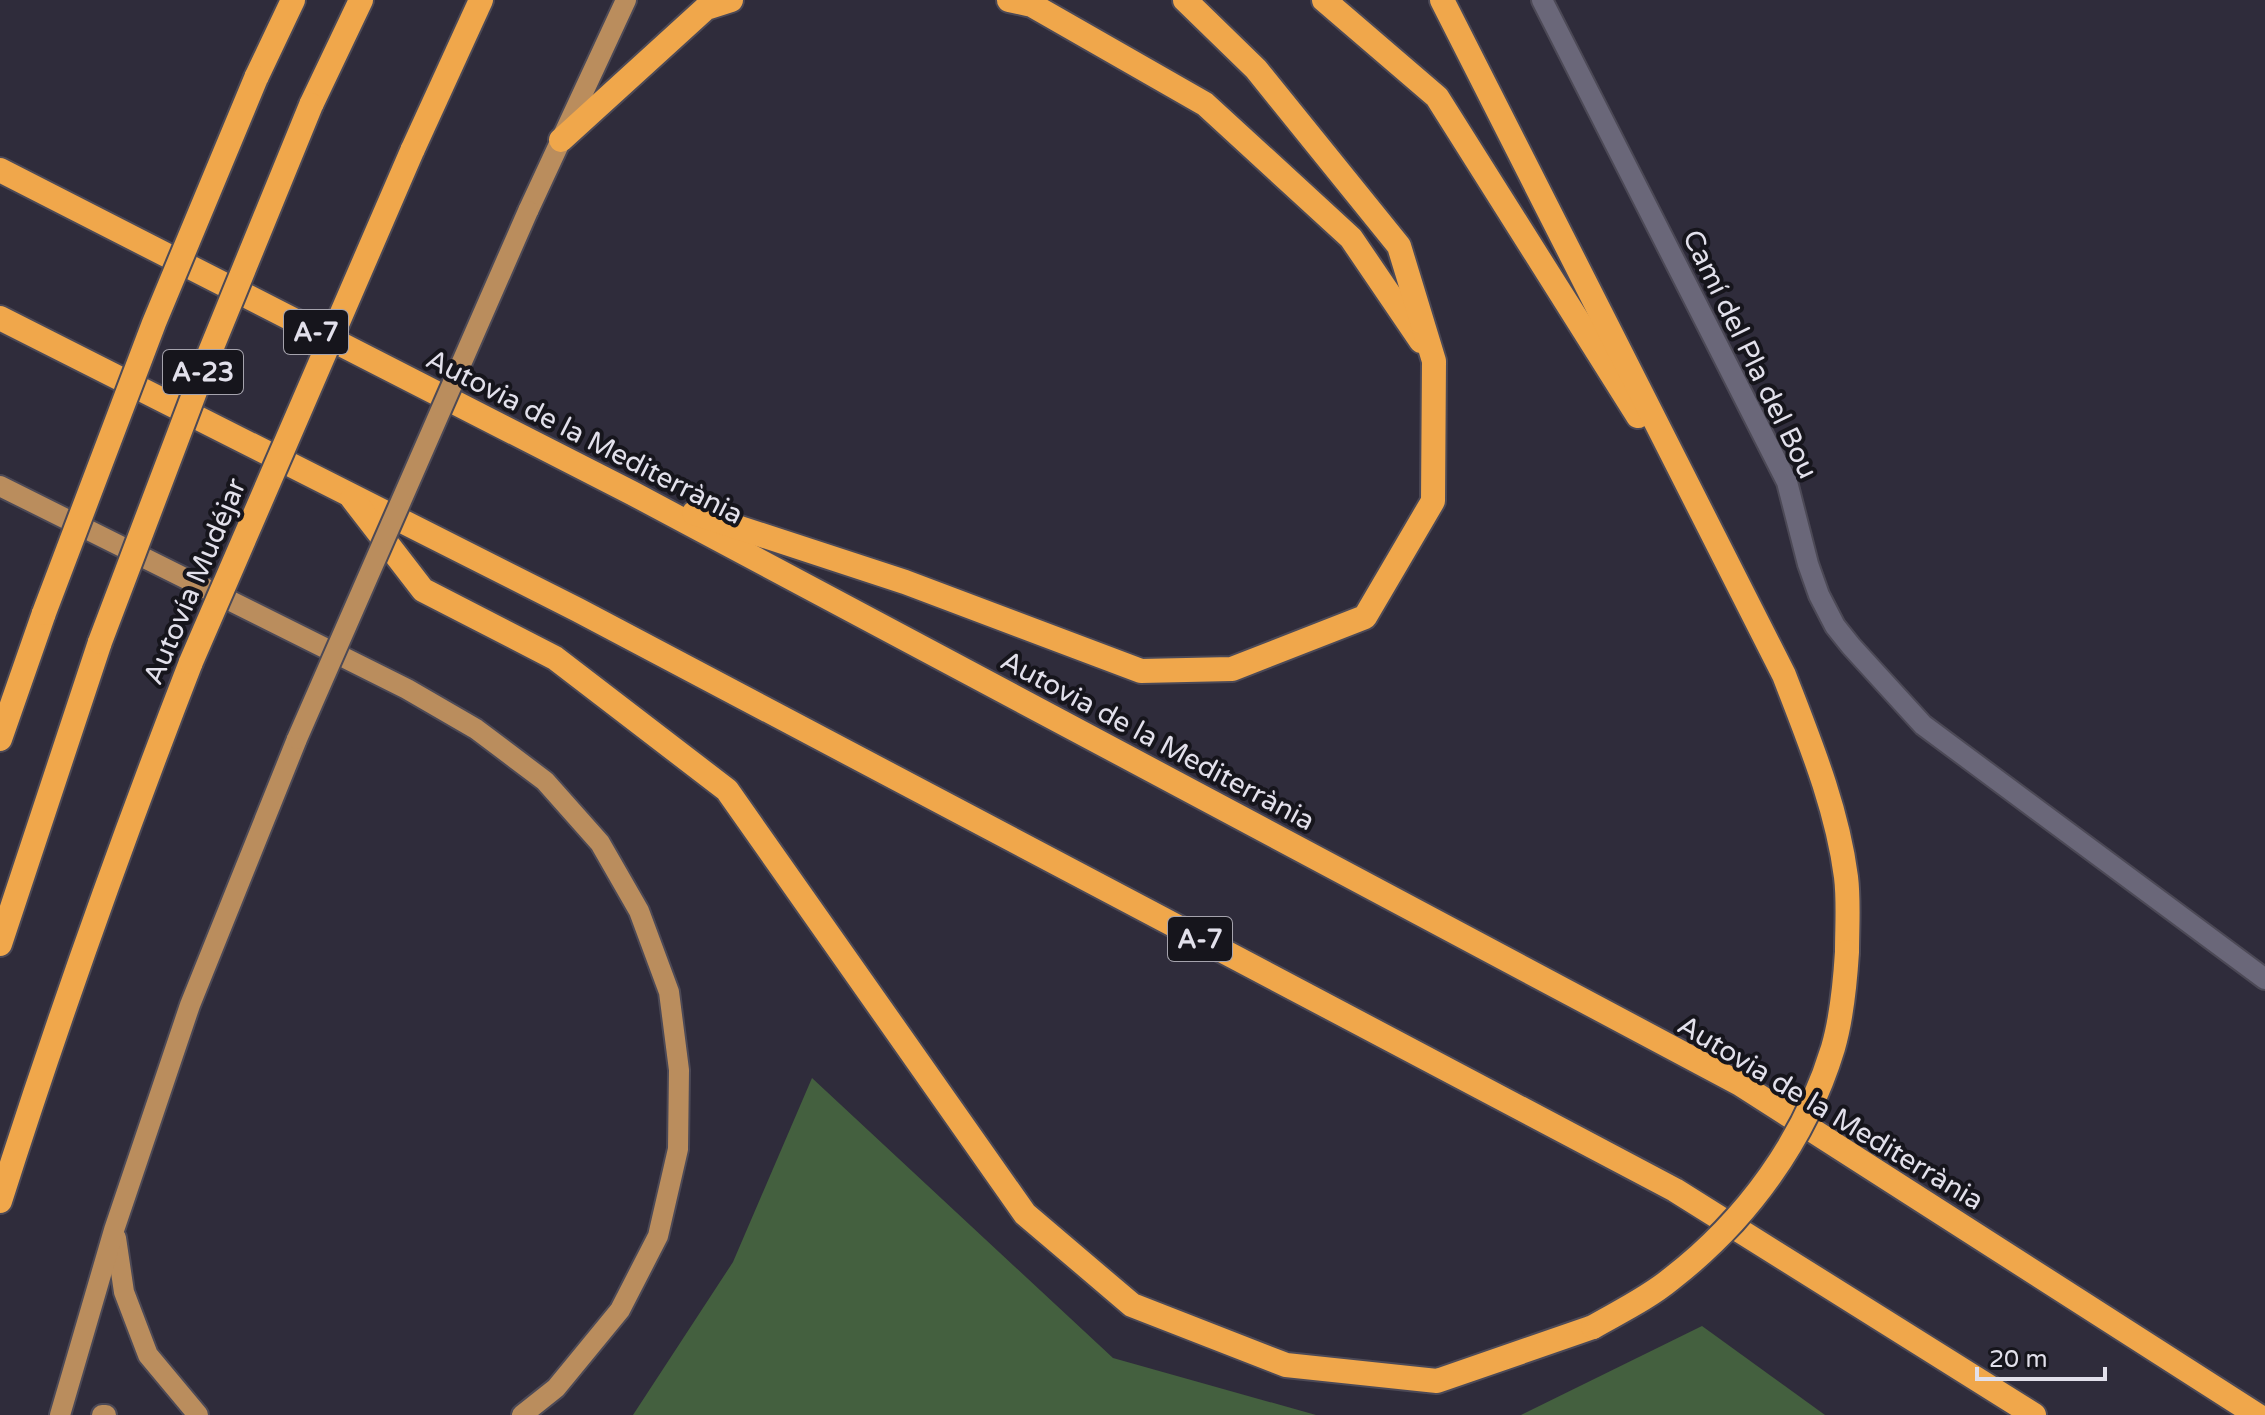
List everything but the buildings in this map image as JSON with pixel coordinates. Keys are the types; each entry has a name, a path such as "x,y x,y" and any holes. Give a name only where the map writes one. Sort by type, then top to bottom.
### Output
{"highway":[{"path":"0,739 44,613 154,323 256,78 293,0"},
{"name":"A-23","path":"0,944 100,642 210,352 311,105 361,0"},
{"name":"Autovía Mudéjar","path":"0,1201 131,818 191,662 412,151 481,0"},
{"path":"561,140 706,8 731,0"},
{"path":"1009,0 1032,5 1205,104 1351,238 1434,361"},
{"path":"632,493 905,582 1141,671 1232,669 1365,617 1433,501 1434,361 1399,246 1256,69 1185,0"},
{"path":"1324,0 1437,97 1718,543"},
{"path":"348,493 423,590 555,658 727,790 1025,1214 1132,1305 1286,1365 1437,1381 1593,1327 1669,1281 1713,1244 1784,1157 1817,1092 1834,1046 1844,993 1847,878 1833,812 1784,675 1442,0"},
{"name":"Autovia de la Mediterrània","path":"0,170 632,493 1740,1084 2257,1415"},
{"name":"A-7","path":"0,318 578,610 1675,1190 2034,1415"}],"main road":[{"path":"60,1415 114,1230 190,1005 297,739 528,211 626,0"},
{"path":"0,486 407,689 476,729 545,781 600,843 639,911 669,992 679,1070 678,1149 658,1236 620,1310 556,1388 522,1415"},
{"path":"114,1230 124,1292 148,1355 198,1415"}],"street":[{"name":"Camí del Pla del Bou","path":"1542,0 1787,482 1808,564 1835,626 1923,725 2265,979"}],"green space":[{"path":"812,1078 1113,1358 1316,1415 633,1415 733,1262"},
{"path":"1702,1326 1825,1415 1521,1415"}]}
